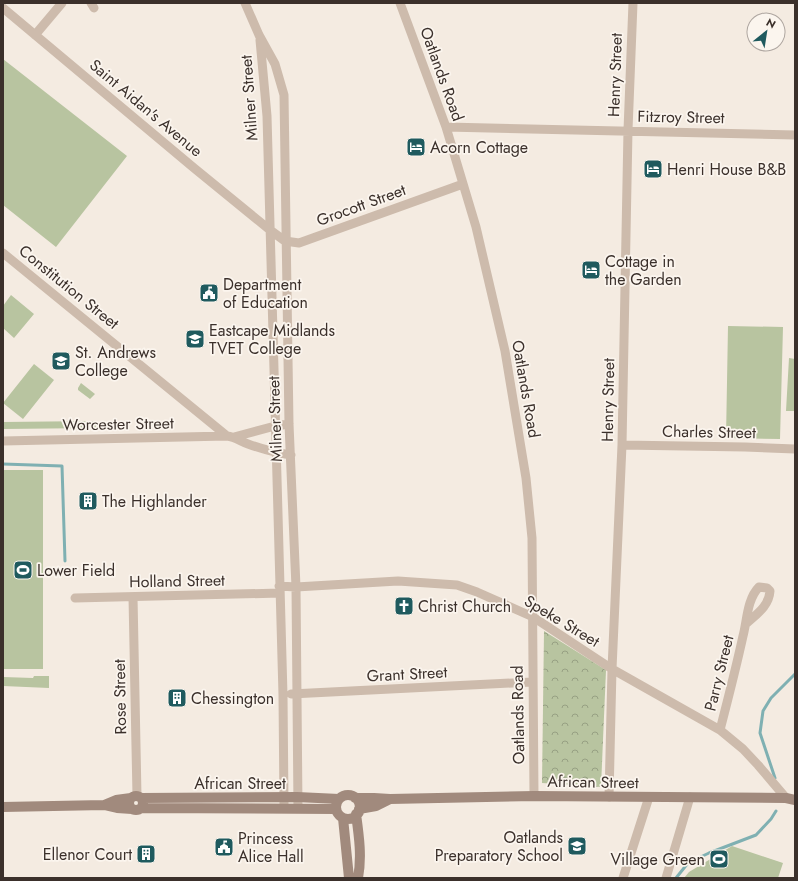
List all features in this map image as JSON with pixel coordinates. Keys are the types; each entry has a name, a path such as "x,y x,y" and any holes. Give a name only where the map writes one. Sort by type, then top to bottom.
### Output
{"street":[{"path":"35,35 62,3"},
{"name":"Milner Street","path":"245,3 259,35 275,64 284,95 289,424 296,586 298,803"},
{"name":"Oatlands Road","path":"400,3 446,127 476,226 505,351 526,478 532,538 534,796"},
{"name":"Henry Street","path":"609,797 612,669 622,445 628,130 633,3"},
{"name":"Saint Aidan's Avenue","path":"3,8 270,230"},
{"name":"Milner Street","path":"259,35 267,116 283,695 284,803"},
{"name":"Fitzroy Street","path":"446,127 795,135"},
{"name":"Grocott Street","path":"286,241 299,243 463,184"},
{"path":"270,230 286,241"},
{"name":"Constitution Street","path":"3,253 231,437"},
{"name":"Worcester Street","path":"3,441 231,437 289,424"},
{"name":"Worcester Street","path":"231,437 247,444 276,453 291,455"},
{"name":"Charles Street","path":"622,445 795,449"},
{"name":"Speke Street","path":"280,589 296,586 398,581 457,584 477,592 533,617 612,669 720,730 748,754 791,799"},
{"name":"Holland Street","path":"75,598 133,597 280,589"},
{"name":"Rose Street","path":"133,597 136,802"},
{"name":"Parry Street","path":"720,730 747,623"},
{"name":"Grant Street","path":"283,695 532,682"},
{"path":"349,878 343,818 340,816 338,804 344,796 348,795 355,798 359,805 360,862 358,878"},
{"name":"African Street","path":"355,798 390,799 534,796 791,799"},
{"path":"623,878 649,797"},
{"path":"666,878 690,797"},
{"name":"African Street","path":"358,812 376,806 390,799"},
{"name":"African Street","path":"3,806 104,805 117,808 136,802 229,809 284,803 338,804"},
{"path":"343,818 351,818 358,812"}],"green space":[{"path":"3,59 127,156 56,247 3,205"},
{"path":"11,295 34,314 14,338 3,328 3,306"},
{"path":"728,326 783,327 780,439 726,438"},
{"path":"789,358 795,359 795,411 786,411"},
{"path":"34,364 54,380 23,419 3,403"},
{"path":"81,383 95,394 90,399 78,390"},
{"path":"95,421 96,428 3,429 3,422"},
{"name":"Lower Field","path":"3,470 43,470 43,669 3,669"},
{"path":"544,631 606,670 601,787 542,783"},
{"path":"34,676 49,676 49,688 3,686 3,677 33,678"},
{"path":"732,846 783,863 778,878 684,878 689,872"}],"waterway":[{"path":"3,464 62,466 65,561"},
{"path":"775,778 760,733 763,711 771,698 795,674"},
{"path":"676,878 688,863 709,853 756,835 771,819 776,811"}],"place":[{"name":"Acorn Cottage","path":"416,147"},
{"name":"Henri House B&B","path":"653,169"},
{"name":"Cottage in the Garden","path":"591,270"},
{"name":"Department of Education","path":"209,293"},
{"name":"Eastcape Midlands TVET College","path":"195,339"},
{"name":"St. Andrews College","path":"61,361"},
{"name":"The Highlander","path":"88,501"},
{"name":"Lower Field","path":"23,570"},
{"name":"Christ Church","path":"404,606"},
{"name":"Chessington","path":"177,698"},
{"name":"Oatlands Preparatory School","path":"577,846"},
{"name":"Princess Alice Hall","path":"224,847"},
{"name":"Ellenor Court","path":"146,854"},
{"name":"Village Green","path":"719,859"}]}
